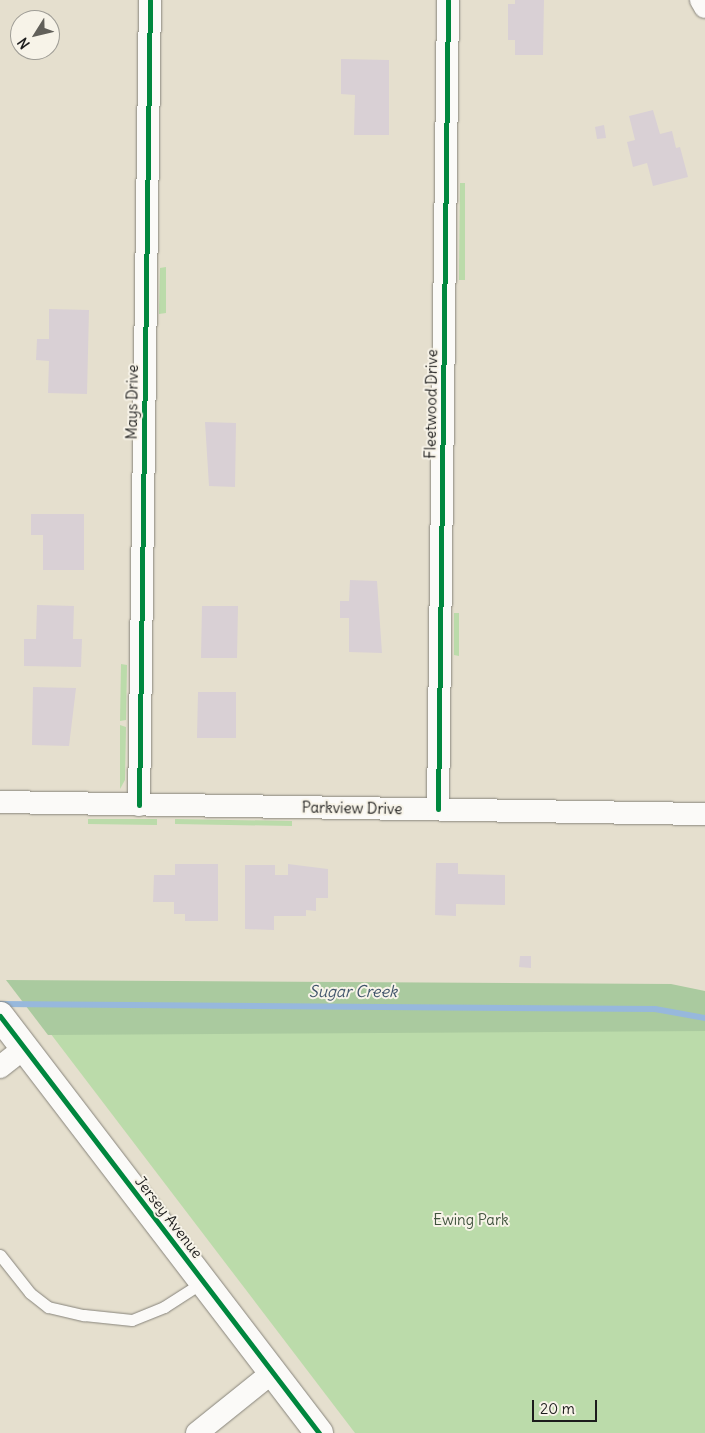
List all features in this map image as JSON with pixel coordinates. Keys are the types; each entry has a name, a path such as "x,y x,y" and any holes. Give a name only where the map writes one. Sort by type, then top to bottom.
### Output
{"street":[{"name":"Mays Drive","path":"139,805 150,0"},
{"name":"Fleetwood Drive","path":"438,809 448,0"},
{"path":"701,0 705,7"},
{"name":"Parkview Drive","path":"0,802 705,814"},
{"path":"0,1067 13,1033"},
{"name":"Jersey Avenue","path":"13,1033 319,1433"},
{"path":"197,1433 273,1372"}],"lane":[{"path":"0,1255 42,1303 84,1315 132,1320 164,1307 203,1282"}],"green space":[{"path":"460,183 465,183 465,280 459,280"},
{"path":"166,267 166,313 159,314 160,268"},
{"path":"454,613 459,613 459,656 454,655"},
{"path":"121,664 127,665 126,720 120,721"},
{"path":"120,725 126,727 125,780 120,789"},
{"path":"88,819 157,819 157,825 88,824"},
{"path":"175,819 292,821 292,826 175,824"},
{"path":"6,980 671,984 705,991 705,1031 48,1035"},
{"name":"Ewing Park","path":"28,1004 705,1018 705,1433 355,1433"}],"building":[{"path":"515,0 544,0 543,55 515,55 515,40 508,40 508,4 515,4"},
{"path":"341,59 389,60 389,135 354,135 355,95 341,94"},
{"path":"653,110 660,134 672,131 676,148 680,147 688,177 653,186 647,163 633,167 627,142 635,140 629,116"},
{"path":"604,125 606,138 597,139 595,127"},
{"path":"49,309 89,310 87,394 48,393 49,361 36,360 37,339 49,339"},
{"path":"205,422 236,423 235,487 209,486"},
{"path":"31,514 84,514 84,570 43,570 43,535 31,535"},
{"path":"350,580 377,581 382,653 349,652 349,618 340,618 340,601 349,601"},
{"path":"37,605 74,606 73,639 82,639 81,667 24,666 24,639 36,639"},
{"path":"202,606 238,606 237,658 201,658"},
{"path":"33,687 76,688 69,746 32,745"},
{"path":"198,692 236,692 236,738 197,738"},
{"path":"436,863 458,863 458,874 505,875 505,905 456,904 456,916 435,915"},
{"path":"175,864 218,864 218,921 185,921 185,914 174,914 174,902 153,902 154,875 175,875"},
{"path":"288,864 328,869 328,898 316,898 316,911 306,910 306,916 274,916 274,930 245,929 245,865 275,865 275,875 288,875"},
{"path":"520,956 531,956 531,968 519,967"}],"waterway":[{"name":"Sugar Creek","path":"0,1004 655,1009 705,1018"}],"cycle path":[{"path":"139,805 150,0"},
{"path":"438,809 448,0"},
{"path":"0,1016 319,1433"}]}
